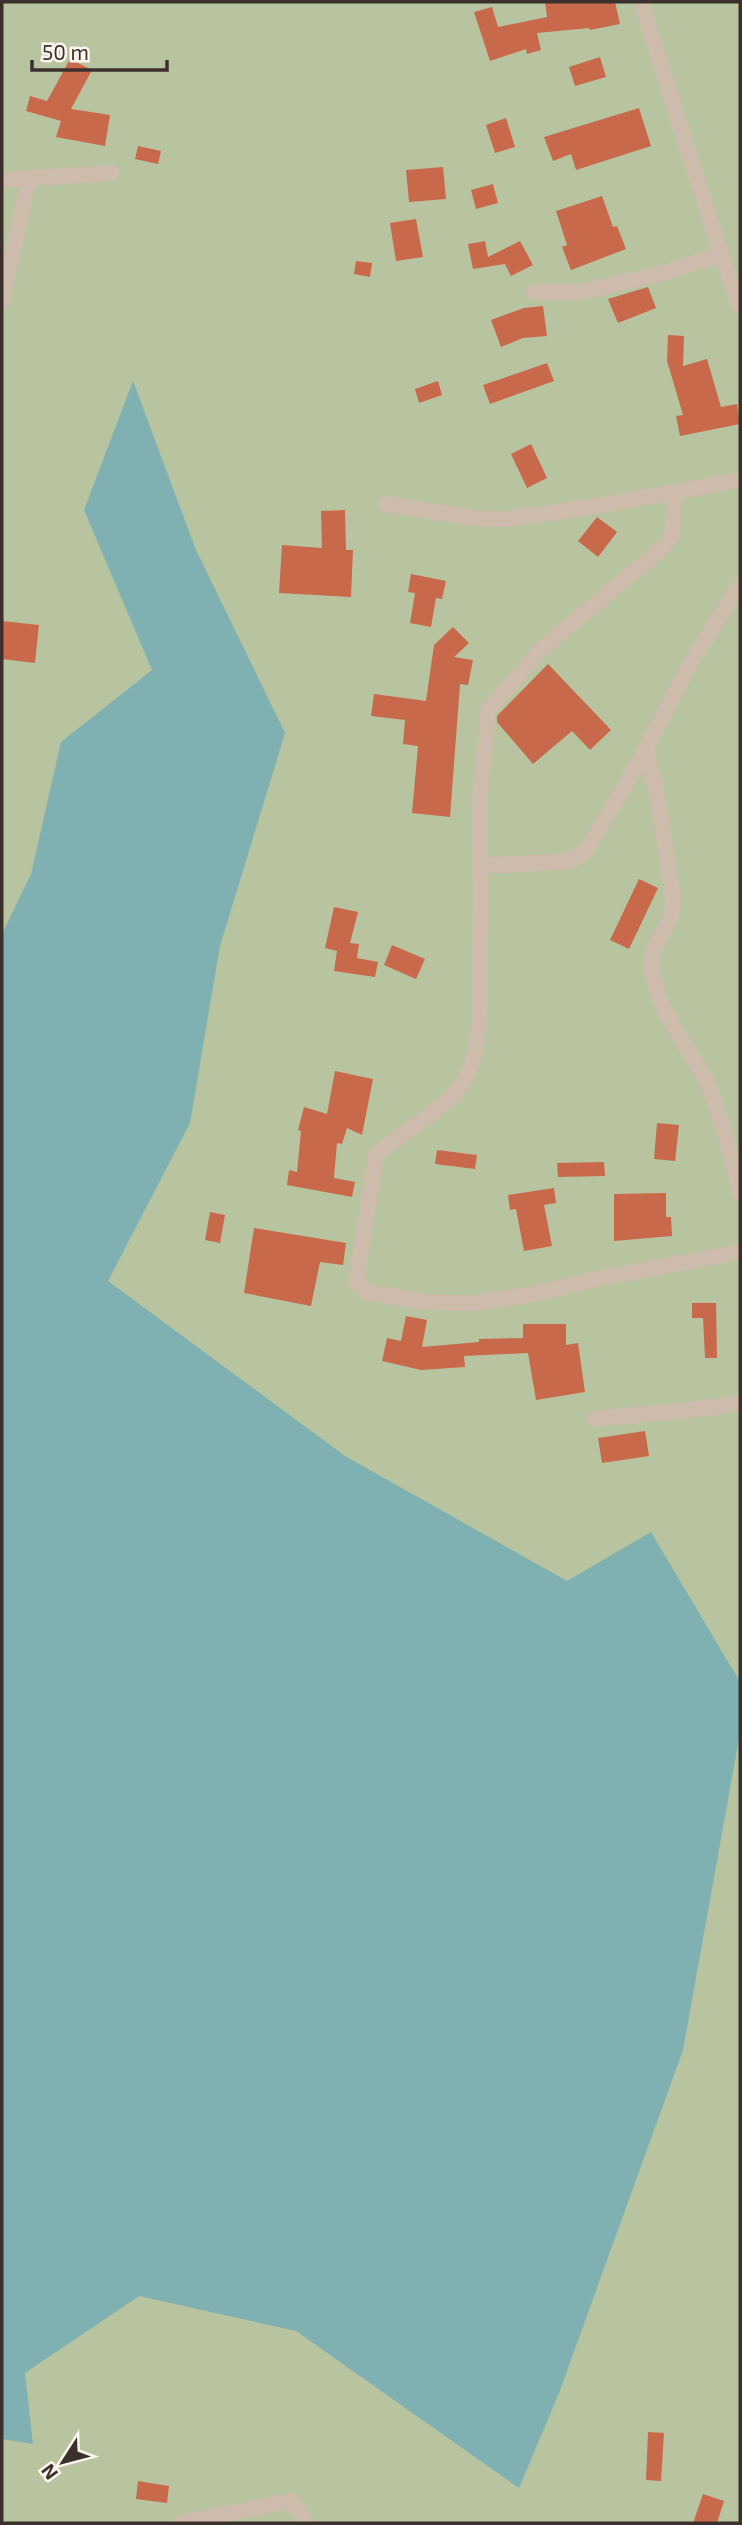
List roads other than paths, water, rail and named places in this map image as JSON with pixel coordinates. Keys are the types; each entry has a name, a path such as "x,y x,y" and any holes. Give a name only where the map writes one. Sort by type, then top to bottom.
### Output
{"street":[{"path":"641,2 740,307"},
{"path":"2,180 112,173"},
{"path":"2,302 29,180"},
{"path":"534,292 581,292 667,272 721,254"},
{"path":"386,504 473,518 506,519 591,507 740,480"},
{"path":"675,492 672,536 660,550 539,651 487,712 488,730 482,755 480,801 478,1018 472,1067 447,1102 376,1156 356,1283 366,1292 413,1300 475,1303 534,1294 601,1278 740,1252"},
{"path":"481,866 570,861 586,851 646,749 687,669 740,584"},
{"path":"646,749 656,788 673,896 673,911 657,944 652,966 659,995 673,1026 712,1095 740,1193"},
{"path":"594,1419 709,1408 740,1402"},
{"path":"180,2523 291,2501 306,2523"}],"water":[{"path":"133,381 196,550 285,733 220,946 190,1123 108,1281 345,1456 567,1581 651,1532 740,1682 740,1733 683,2050 559,2393 519,2488 296,2331 139,2296 25,2373 33,2444 2,2439 2,934 31,874 61,742 152,670 84,510"}]}
